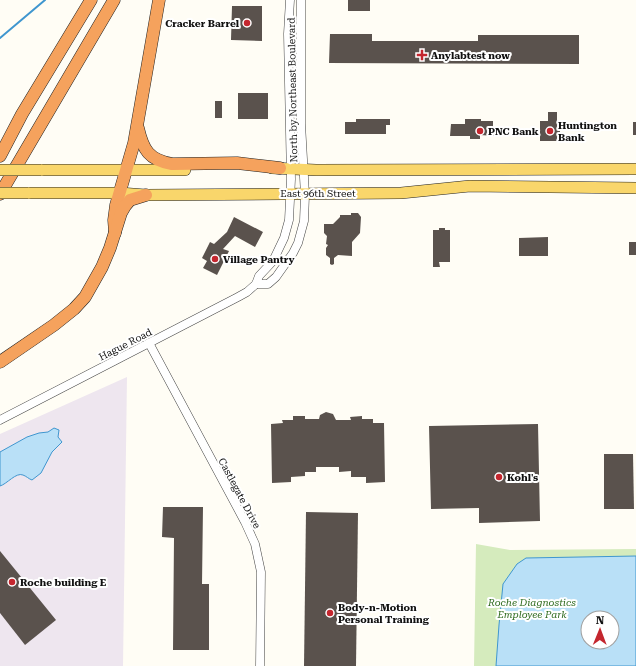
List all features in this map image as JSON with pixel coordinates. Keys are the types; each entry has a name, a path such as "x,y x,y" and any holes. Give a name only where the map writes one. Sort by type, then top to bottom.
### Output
{"highway":[{"path":"0,156 22,114 91,0"},
{"path":"0,194 114,0"},
{"path":"115,233 114,220 134,143 159,0"},
{"path":"137,126 146,150 152,157 164,162 172,164 237,163 287,172"},
{"path":"0,362 54,325 74,309 85,297 102,267 125,206 130,200 146,195"}],"main road":[{"path":"0,170 287,172 304,174 636,169"},
{"name":"East 96th Street","path":"0,194 120,193 146,195 401,192 470,186 636,188"}],"street":[{"name":"North by Northeast Boulevard","path":"287,172 290,0"},
{"name":"North by Northeast Boulevard","path":"301,0 301,124 304,174"},
{"name":"Hague Road","path":"0,420 247,292 256,284 259,276 272,261 286,232 290,214 291,193 287,172"},
{"name":"Hague Road","path":"256,284 268,284 276,277 293,253 298,243 304,221 304,174"},
{"name":"Castlegate Drive","path":"149,343 245,522 255,544 259,558 261,575 260,666"}],"shaded area":[{"path":"127,377 123,666 0,666 0,434"}],"green space":[{"name":"Roche Diagnostics Employee Park","path":"476,544 510,550 636,549 636,666 474,666"}],"water":[{"path":"54,428 59,430 58,437 62,442 52,452 41,473 32,480 23,475 17,475 0,486 0,452 27,437 48,432"},
{"name":"Roche Diagnostics Employee Park","path":"636,556 636,666 496,666 503,584 517,564 526,558"}],"building":[{"path":"348,0 370,0 370,11 348,11"},
{"name":"Cracker Barrel","path":"232,6 262,6 262,41 231,40"},
{"path":"330,34 372,34 372,41 478,41 478,35 579,35 579,64 329,63"},
{"path":"238,93 268,93 268,119 238,119"},
{"path":"215,101 222,101 222,118 215,118"},
{"name":"Huntington Bank","path":"548,112 557,112 557,122 560,122 560,141 540,141 540,121 548,121"},
{"path":"356,119 390,119 390,125 386,125 386,134 345,134 345,122 356,122"},
{"name":"PNC Bank","path":"465,119 493,121 495,136 480,135 480,139 470,139 470,136 450,136 451,124 465,124"},
{"path":"633,122 636,122 636,135 633,135"},
{"path":"351,213 358,213 361,217 360,233 352,242 352,256 338,255 334,258 334,264 332,265 330,264 330,258 326,255 326,248 328,245 326,244 327,236 324,233 324,224 333,224 340,217 340,215 351,215"},
{"path":"234,217 263,232 255,247 235,236 223,249 229,251 217,275 203,268 207,261 202,258 210,242 214,244 227,232"},
{"path":"439,228 450,230 450,262 439,262 440,267 433,267 433,230 439,230"},
{"path":"548,237 548,256 519,256 519,238"},
{"path":"629,242 636,242 636,255 629,255"},
{"path":"326,412 333,414 336,420 351,420 350,417 362,416 362,419 373,419 373,423 384,423 385,482 366,483 366,477 351,477 351,471 339,472 339,467 316,467 316,472 305,472 305,476 291,477 291,482 272,483 271,424 283,423 282,420 293,420 293,416 305,416 305,419 319,419 320,415"},
{"path":"538,424 540,521 479,523 479,508 431,509 429,426"},
{"path":"604,454 633,454 634,509 604,509"},
{"path":"163,507 203,507 202,584 209,584 209,650 173,650 174,538 162,537"},
{"path":"306,512 358,513 356,666 304,666"},
{"name":"Roche building E","path":"0,551 56,620 25,645 0,613"}],"waterway":[{"path":"0,38 45,0"}],"place":[{"name":"Cracker Barrel","path":"247,23"},
{"name":"Anylabtest now","path":"422,55"},
{"name":"PNC Bank","path":"480,131"},
{"name":"Huntington Bank","path":"550,131"},
{"name":"Village Pantry","path":"215,259"},
{"name":"Kohl's","path":"499,477"},
{"name":"Roche building E","path":"12,582"},
{"name":"Body-n-Motion Personal Training","path":"330,613"}]}
